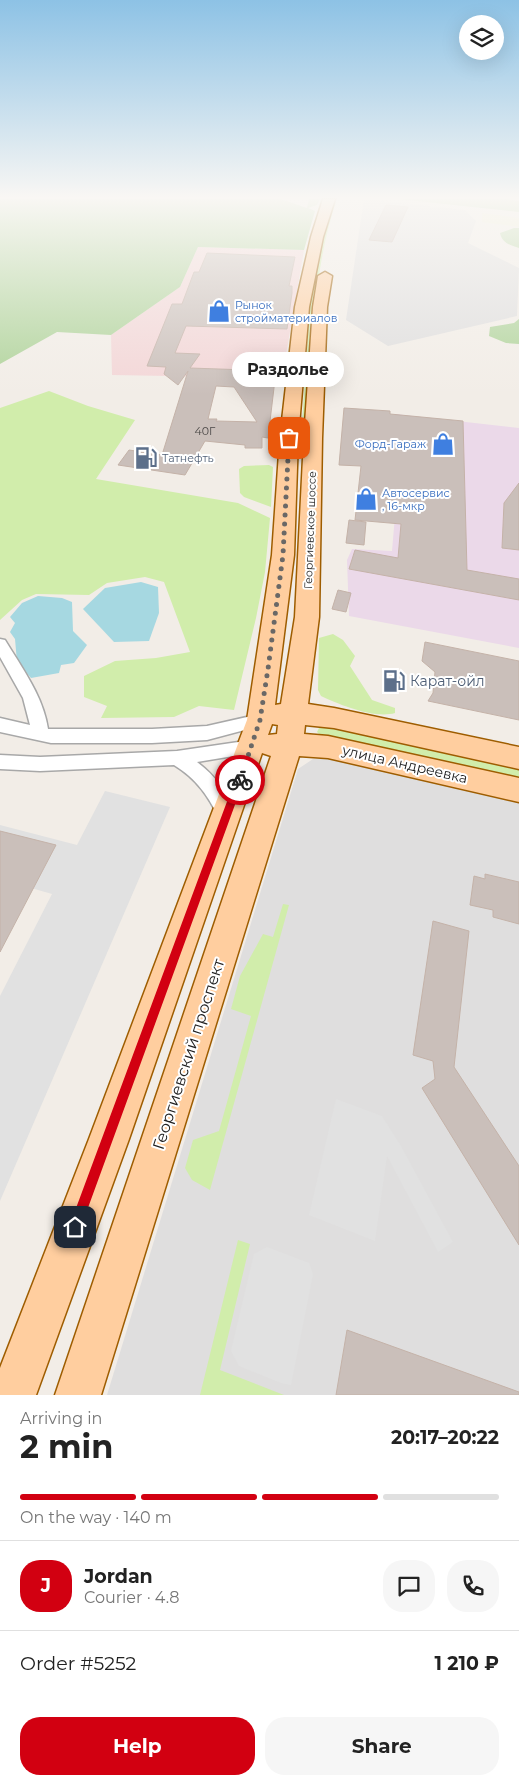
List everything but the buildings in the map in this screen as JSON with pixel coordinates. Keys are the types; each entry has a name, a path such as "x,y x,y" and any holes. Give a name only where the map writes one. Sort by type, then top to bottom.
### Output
{"main road":[{"name":"Георгиевское шоссе","path":"274,731 307,617 301,438 302,307 311,264"},
{"name":"Георгиевское шоссе","path":"274,731 283,555 327,264"},
{"path":"13,1395 227,814 274,731 334,718 519,758"},
{"name":"улица Андреевка","path":"274,731 328,747 519,790"},
{"name":"Георгиевский проспект","path":"78,1395 274,731"}],"street":[{"path":"0,644 29,694 39,719 40,734"},
{"path":"0,725 40,734 161,736 274,731"},
{"path":"0,762 40,764 176,758 274,731"},
{"path":"176,758 201,774 210,783 227,814"}],"shaded area":[{"name":"Рынок стройматериалов","path":"190,264 302,264 282,378 112,375 111,335 180,287"},
{"path":"354,264 511,264 519,268 517,316 388,346 346,320"},
{"path":"395,414 519,428 519,648 349,616 347,560 352,549 392,551 396,504"},
{"path":"313,759 333,759 519,799 519,1395 107,1395 298,769"},
{"path":"105,791 170,807 0,1201 0,996 52,894 0,879 0,825 77,845"},
{"path":"336,1099 382,1116 401,1146 453,1242 438,1252 387,1156 375,1241 309,1215"},
{"path":"267,1247 309,1263 313,1274 291,1385 281,1383 239,1366 231,1351 254,1254"}],"green space":[{"path":"0,264 190,264 180,287 111,335 57,332 0,364"},
{"path":"316,264 321,264 311,348 307,438 301,438 310,307"},
{"path":"519,319 519,344 506,343 489,336 490,327 514,323"},
{"path":"49,391 88,406 135,420 96,479 238,503 270,518 265,572 234,710 199,706 174,717 101,718 107,706 84,697 84,676 115,661 156,658 190,652 164,582 145,577 107,583 89,595 36,594 22,600 0,620 0,408"},
{"path":"269,465 273,467 271,507 244,497 240,493 239,469 244,466"},
{"path":"333,634 343,640 355,656 350,666 372,700 395,708 395,713 368,713 347,707 321,696 318,690 319,638"},
{"path":"320,726 519,768 519,779 320,735 317,732"},
{"path":"283,904 289,905 210,1190 192,1180 185,1168 193,1140 219,1131 251,1016 231,1009 240,976 263,934 273,937"},
{"path":"238,1240 250,1244 220,1370 284,1395 200,1395"}],"water":[{"path":"141,582 158,587 159,613 149,641 114,642 83,609 105,588"},
{"path":"38,596 62,598 72,602 73,631 87,645 74,663 61,665 59,673 31,678 17,662 15,639 10,632 15,623 10,617 22,603"}],"way so far":[{"path":"240,780 260,720 268,669 283,555 289,438"}],"place":[{"name":"Рынок стройматериалов","path":"219,311"},
{"name":"Раздолье","path":"289,438"},
{"name":"Форд-Гараж","path":"443,444"},
{"name":"Татнефть","path":"146,458"},
{"name":"Автосервис , 16-мкр","path":"366,499"},
{"name":"Карат-ойл","path":"394,681"}],"route":[{"path":"75,1227 240,780"}]}
